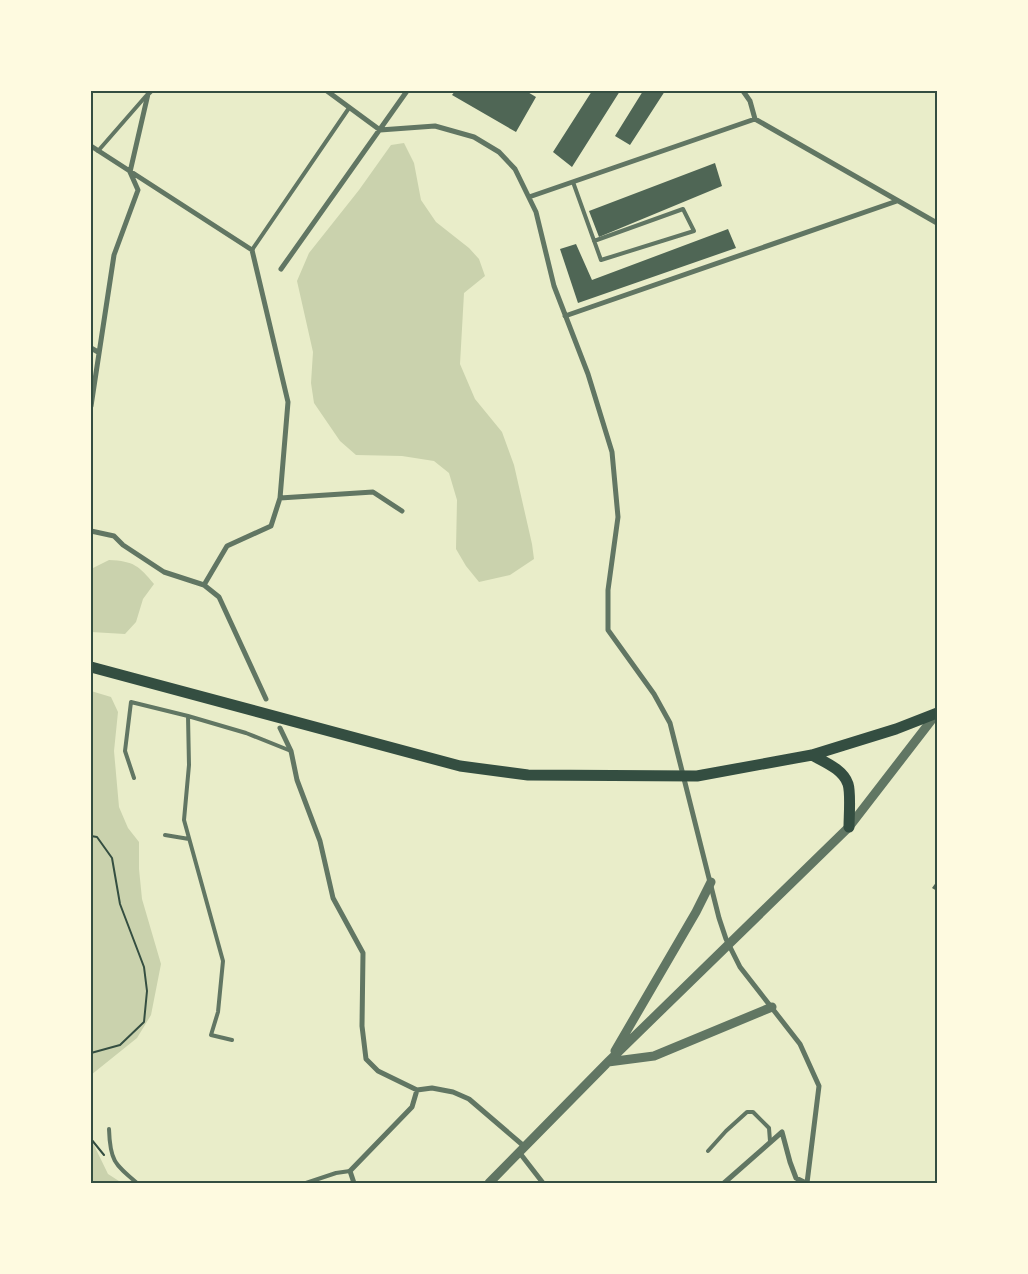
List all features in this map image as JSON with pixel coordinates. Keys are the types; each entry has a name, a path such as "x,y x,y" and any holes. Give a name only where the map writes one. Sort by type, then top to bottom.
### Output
{"main road":[{"path":"91,667 460,766 528,775 697,776 812,755 937,713"},
{"path":"812,755 829,764 840,773 848,784 849,827"}],"street":[{"path":"327,91 380,130 435,126 474,137 500,152 515,169 536,212 554,286 588,374 612,452 618,517 608,590 608,630 654,694 670,723 719,918 726,939 740,968 800,1044 819,1086 807,1183 796,1178 782,1132 724,1183"},
{"path":"281,269 407,91"},
{"path":"743,91 750,101 754,119 937,222"},
{"path":"91,406 114,255 138,190 130,172 150,93"},
{"path":"528,197 754,119"},
{"path":"91,146 252,250 288,402 280,498 271,526 226,546 204,584"},
{"path":"565,316 897,201"},
{"path":"91,348 98,352"},
{"path":"280,498 373,492 402,511"},
{"path":"91,531 114,536 123,545 164,572 204,584 219,597 266,699"},
{"path":"489,1183 608,1062 849,827 937,713"},
{"path":"280,728 291,751 297,780 320,841 333,898 363,953 362,1026 366,1060 378,1071 417,1090 432,1088 453,1092 469,1099 522,1150 543,1183"},
{"path":"608,1062 696,912 711,882"},
{"path":"608,1062 654,1056 772,1007"},
{"path":"354,1183 350,1171 412,1107 417,1090"}],"lane":[{"path":"98,151 150,93"},
{"path":"252,250 349,108"},
{"path":"573,182 594,241 601,260 694,231 683,209 594,241"},
{"path":"134,778 125,751 131,702 246,733 291,751"},
{"path":"188,716 189,765 184,820 223,961 218,1012 211,1035 232,1040"},
{"path":"165,835 189,839"},
{"path":"708,1151 747,1112 753,1112 768,1128 770,1141"},
{"path":"109,1129 110,1151 121,1170 137,1183"},
{"path":"306,1183 336,1173 350,1171"}],"path":[{"path":"91,836 97,837 112,858 120,904 144,967 147,991 144,1022 120,1045 91,1054"},
{"path":"91,1139 95,1143 91,1143"}],"green space":[{"path":"404,143 414,163 421,200 436,222 469,248 479,259 485,276 464,293 460,364 475,399 502,432 514,465 532,544 534,559 510,575 479,582 466,566 456,549 457,500 449,473 434,461 402,456 356,455 340,441 314,403 311,383 313,352 297,281 309,253 359,190 391,145"},
{"path":"109,560 130,563 140,569 154,584 143,599 136,622 125,634 91,632 91,569"},
{"path":"91,691 111,697 118,712 114,751 119,807 128,828 139,842 142,899 161,964 151,1015 137,1038 91,1075"},
{"path":"91,1139 108,1174 122,1183 91,1183"}],"building":[{"path":"455,91 526,91 536,97 516,132 452,95"},
{"path":"592,91 620,91 572,167 553,152"},
{"path":"643,91 665,91 630,145 615,136"},
{"path":"715,163 722,186 599,237 589,211"},
{"path":"728,229 736,248 578,303 560,249 576,244 592,280"},
{"path":"937,881 937,891 932,888"}]}
